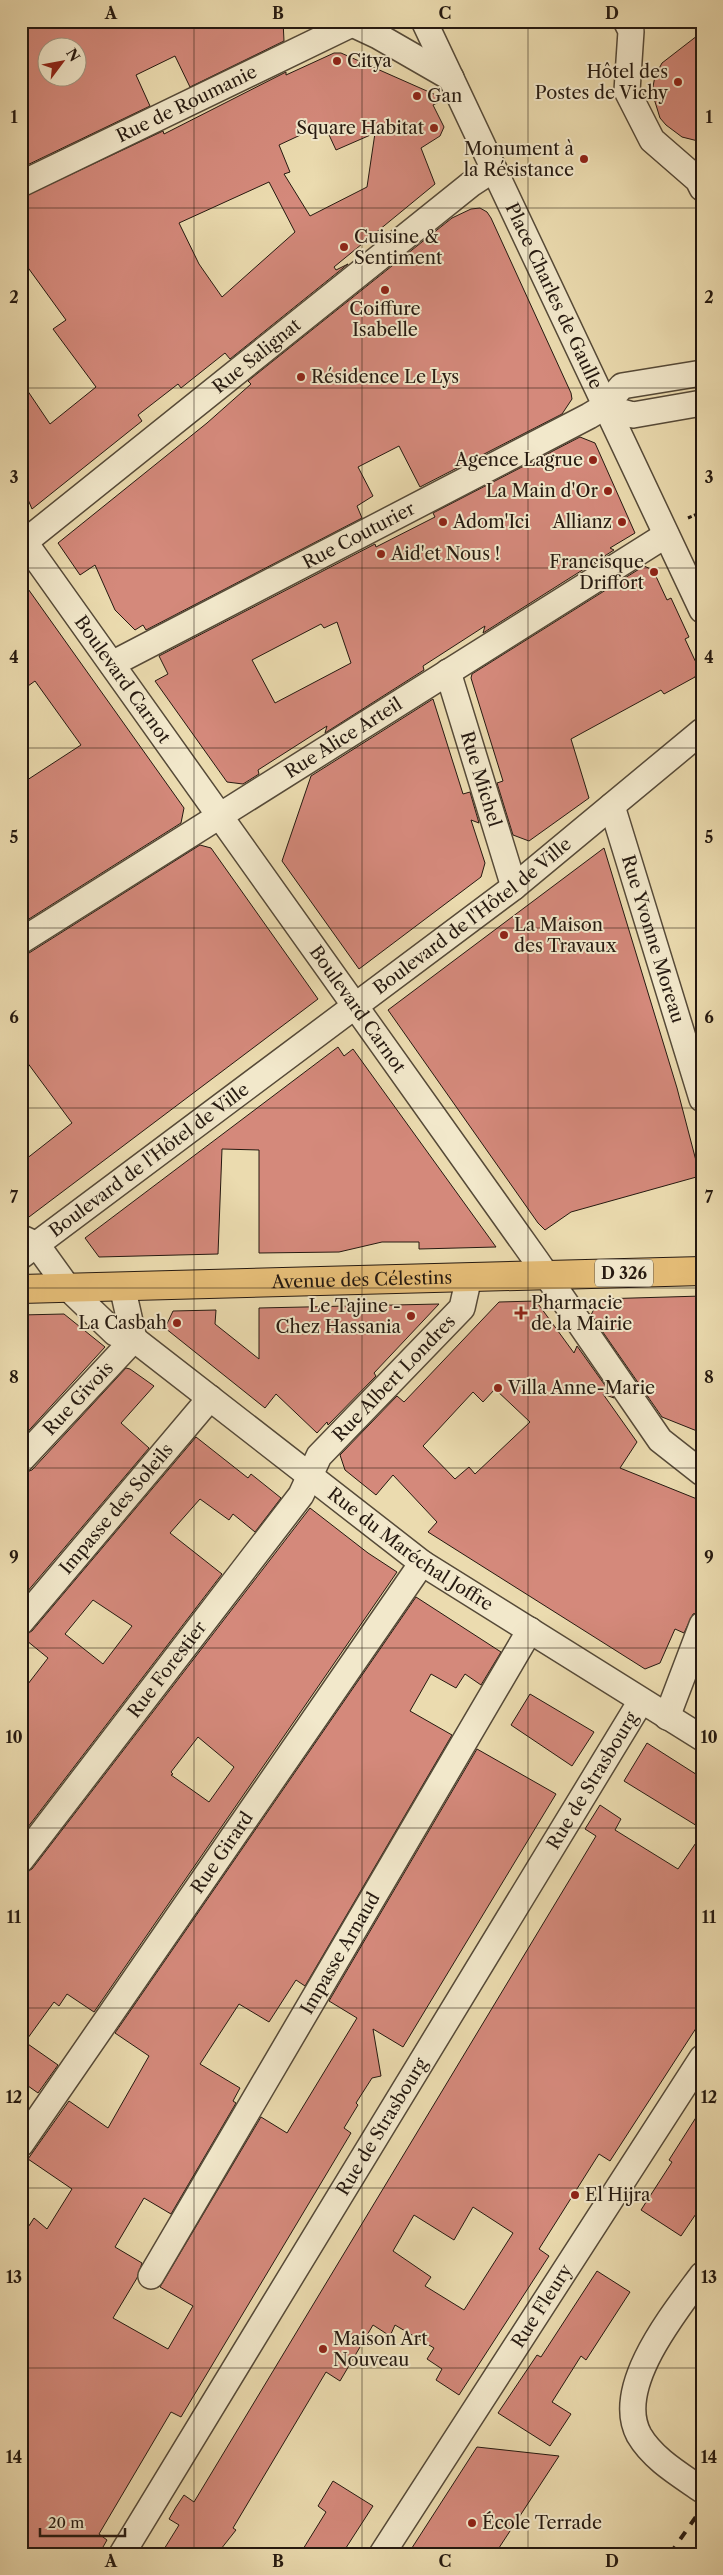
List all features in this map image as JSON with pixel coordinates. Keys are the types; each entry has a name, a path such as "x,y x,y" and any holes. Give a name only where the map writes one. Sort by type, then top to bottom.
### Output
{"main road":[{"name":"Avenue des Célestins","path":"21,1289 547,1276 702,1270"}],"street":[{"name":"Place Charles de Gaulle","path":"424,21 604,407 633,415 702,403"},
{"path":"349,23 378,36 451,78"},
{"name":"Rue de Roumanie","path":"21,184 349,23"},
{"path":"630,24 626,91 652,140 698,180 702,188"},
{"name":"Rue Salignat","path":"22,541 470,184 494,169"},
{"name":"Place Charles de Gaulle","path":"604,407 622,386 702,373"},
{"path":"604,407 702,610"},
{"name":"Rue Couturier","path":"112,664 604,407"},
{"name":"Rue Alice Arteil","path":"21,941 666,535"},
{"name":"Boulevard Carnot","path":"22,541 112,664 547,1276 660,1440 702,1473"},
{"name":"Rue Michel","path":"448,672 514,887"},
{"name":"Boulevard de l'Hôtel de Ville","path":"26,1246 355,1006 514,887 702,731"},
{"name":"Rue Yvonne Moreau","path":"612,806 702,1099"},
{"name":"Rue du Maréchal Joffre","path":"26,1246 116,1333 134,1339 422,1563 702,1738"},
{"name":"Rue Albert Londres","path":"311,1476 319,1456 462,1308 469,1277"},
{"path":"122,1286 134,1339"},
{"name":"Rue Givois","path":"21,1460 134,1339"},
{"name":"Impasse des Soleils","path":"21,1622 210,1398"},
{"name":"Rue Forestier","path":"21,1860 301,1495 311,1476"},
{"name":"Rue Girard","path":"21,2144 422,1563"},
{"path":"667,1717 702,1625"},
{"name":"Impasse Arnaud","path":"150,2276 530,1630"},
{"name":"Rue de Strasbourg","path":"122,2554 642,1700"},
{"name":"Rue Fleury","path":"382,2554 702,2058"},
{"path":"702,2275 662,2331 636,2384 632,2401 632,2418 639,2434 651,2452 672,2470 702,2490"}],"building":[{"path":"21,21 283,21 284,41 190,87 175,56 136,75 150,106 21,168"},
{"name":"Hôtel des Postes de Vichy","path":"702,32 702,142 682,137 666,125 660,118 652,92 655,76 662,63"},
{"path":"334,53 341,53 445,99 433,105 444,127 440,136 421,148 435,184 334,267 336,270 348,264 230,359 225,353 181,388 178,384 138,415 142,421 32,509 21,483 21,381 50,424 96,387 53,329 66,320 21,258 21,198 163,131 164,134 286,72 286,75","holes":["324,124 336,150 375,133 367,187 310,216 284,174 290,172 279,145","269,182 295,232 222,297 199,264 179,223"]},
{"path":"480,208 487,212 491,218 571,393 572,399 562,414 420,487 399,446 358,467 373,496 357,506 362,518 146,630 143,625 135,630 115,610 95,565 80,575 58,543 207,423 251,384 248,381 452,218 471,209"},
{"path":"580,437 595,443 635,533 610,548 614,550 483,633 485,626 423,666 424,670 325,733 327,726 258,770 259,774 243,784 227,782 155,681 168,674 159,656 375,544 376,547 435,517 433,513","holes":["337,622 351,663 275,703 252,660 321,624 324,628"]},
{"path":"644,566 653,570 667,600 671,598 689,637 685,639 699,669 695,677 664,694 661,690 571,739 589,798 529,841 513,835 497,783 503,781 471,678 472,674"},
{"path":"21,579 184,808 181,823 21,924 21,784 81,745 35,681 21,691"},
{"path":"433,699 463,794 470,792 479,823 471,820 485,863 481,877 359,969 282,861 311,776"},
{"path":"200,845 211,848 318,999 21,1223 21,1163 72,1123 21,1054 21,955 29,953"},
{"path":"604,848 677,1088 700,1176 571,1212 545,1230 538,1223 388,1010"},
{"path":"338,1047 344,1056 353,1049 496,1247 419,1249 419,1242 382,1242 339,1252 259,1253 259,1150 222,1149 218,1254 99,1257 85,1238"},
{"path":"702,1296 702,1433 662,1417 591,1315 599,1299"},
{"path":"536,1301 574,1353 577,1346 614,1398 603,1394 637,1442 620,1468 702,1501 702,1611 693,1614 684,1633 675,1629 660,1663 645,1669 428,1532 437,1522 393,1475 376,1495 345,1470 340,1455 397,1396 404,1402 499,1302","holes":["495,1389 530,1422 475,1474 469,1467 455,1479 423,1446 473,1392 483,1402"]},
{"path":"439,1304 374,1373 376,1376 328,1425 327,1422 317,1433 276,1394 265,1408 165,1328 173,1311 216,1310 215,1324 259,1359 259,1308"},
{"path":"64,1314 105,1347 21,1439 21,1315"},
{"path":"126,1368 154,1386 121,1423 149,1448 21,1599 21,1474 32,1470"},
{"path":"196,1437 248,1478 251,1474 281,1498 255,1532 233,1514 229,1520 200,1499 170,1533 222,1574 21,1836 21,1693 48,1658 21,1636 32,1631","holes":["93,1600 132,1626 103,1664 65,1634"]},
{"path":"310,1508 368,1553 397,1572 94,2012 67,1994 59,2006 54,2002 25,2042 58,2065 38,2093 21,2081 21,1874 32,1869","holes":["198,1737 234,1767 209,1802 171,1775 173,1774 171,1772"]},
{"path":"416,1597 501,1652 481,1685 465,1674 456,1688 431,1674 410,1711 452,1735 305,1986 296,1980 269,2022 239,2004 200,2064 240,2088 233,2101 236,2103 171,2214 144,2198 115,2247 142,2263 137,2278 113,2318 168,2349 193,2306 160,2287 261,2117 287,2133 357,2018 329,2001 477,1749 556,1794 403,2047 373,2029 381,2076 372,2078 356,2103 358,2105 344,2128 351,2133 181,2417 171,2412 99,2534 107,2540 99,2554 21,2554 21,2238 34,2218 47,2229 72,2189 28,2159 69,2101 108,2128 149,2056 115,2033"},
{"path":"530,1694 594,1732 572,1766 511,1725"},
{"path":"647,1743 702,1778 702,1829 624,1781"},
{"path":"600,1805 621,1819 615,1830 678,1869 702,1834 702,2019 610,2161 599,2154 539,2249 549,2256 459,2395 436,2380 442,2369 427,2359 434,2348 395,2325 390,2336 373,2325 340,2381 326,2372 233,2528 236,2530 217,2554 161,2554 179,2525 169,2519 176,2507 184,2495 194,2502 596,1836 585,1829","holes":["473,2207 513,2233 464,2310 425,2286 431,2277 393,2251 414,2215 454,2240"]},
{"path":"702,2108 702,2205 681,2236 641,2210 672,2162 669,2160"},
{"path":"597,2271 630,2292 586,2360 581,2356 552,2402 571,2414 550,2446 498,2413 537,2355 541,2357"},
{"name":"École Terrade","path":"477,2447 559,2456 495,2554 408,2554"},
{"path":"333,2481 373,2506 342,2554 300,2554 326,2512 318,2506"}],"railway":[{"path":"670,2554 702,2508"},
{"path":"692,2554 702,2541"}],"place":[{"name":"Citya","path":"337,61"},
{"name":"Hôtel des Postes de Vichy","path":"678,82"},
{"name":"Gan","path":"417,96"},
{"name":"Square Habitat","path":"434,128"},
{"name":"Monument à la Résistance","path":"584,159"},
{"name":"Cuisine & Sentiment","path":"344,247"},
{"name":"Coiffure Isabelle","path":"385,290"},
{"name":"Résidence Le Lys","path":"301,377"},
{"name":"Agence Lagrue","path":"593,460"},
{"name":"La Main d'Or","path":"608,491"},
{"name":"Adom'Ici","path":"443,522"},
{"name":"Allianz","path":"622,522"},
{"name":"Aid'et Nous !","path":"381,554"},
{"name":"Francisque Driffort","path":"654,572"},
{"name":"La Maison des Travaux","path":"504,935"},
{"name":"Pharmacie de la Mairie","path":"521,1313"},
{"name":"Le Tajine - Chez Hassania","path":"411,1316"},
{"name":"La Casbah","path":"177,1323"},
{"name":"Villa Anne-Marie","path":"498,1388"},
{"name":"El Hijra","path":"575,2195"},
{"name":"Maison Art Nouveau","path":"323,2349"},
{"name":"École Terrade","path":"472,2523"}]}
